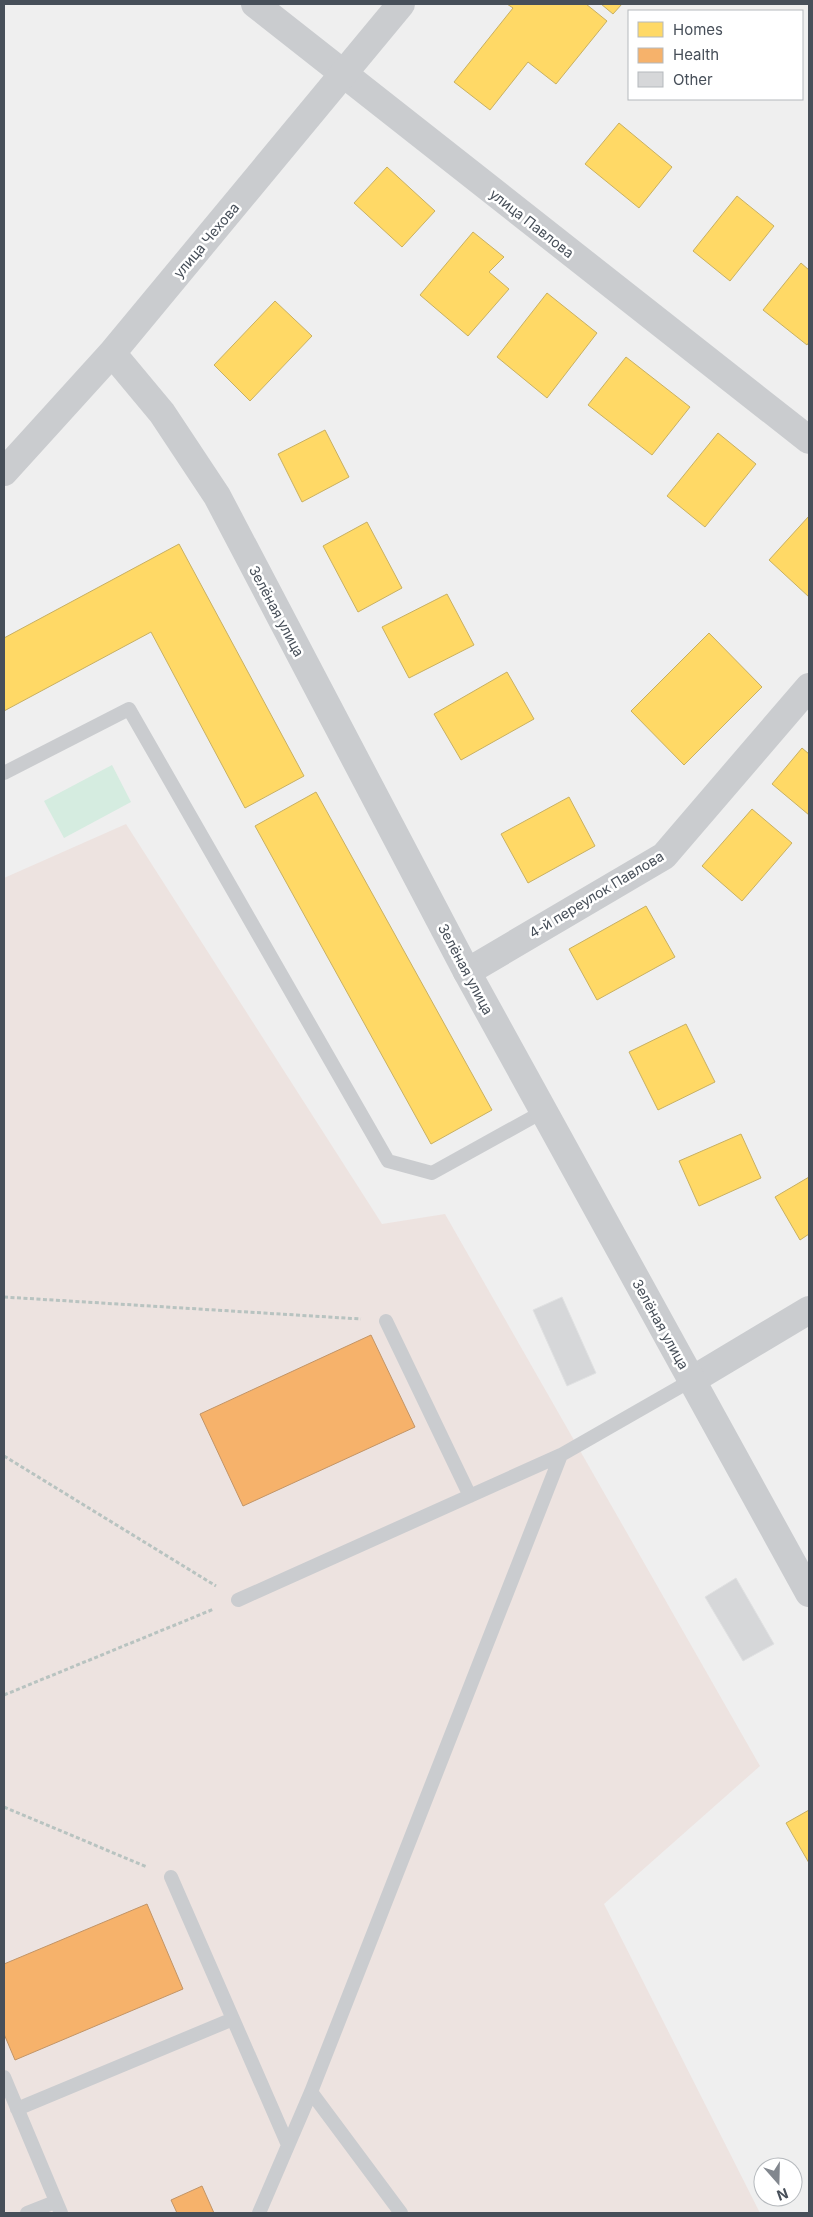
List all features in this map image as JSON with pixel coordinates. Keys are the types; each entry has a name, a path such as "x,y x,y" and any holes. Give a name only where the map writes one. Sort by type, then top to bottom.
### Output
{"street":[{"name":"улица Павлова","path":"255,4 809,440"},
{"name":"улица Чехова","path":"4,472 112,352 402,4"},
{"name":"Зелёная улица","path":"112,352 162,413 217,496 467,972 809,1593"},
{"name":"4-й переулок Павлова","path":"467,972 664,856 809,686"},
{"path":"692,1380 809,1310"}],"lane":[{"path":"4,773 129,709 388,1161 432,1172 544,1111"},
{"path":"386,1321 470,1496"},
{"path":"238,1600 561,1455 692,1380"},
{"path":"259,2213 311,2092 561,1455"},
{"path":"171,1877 288,2145"},
{"path":"17,2109 233,2019"},
{"path":"4,2077 58,2207 28,2213"},
{"path":"311,2092 401,2213"}],"path":[{"path":"4,1297 386,1321"},
{"path":"4,1456 238,1600"},
{"path":"4,1695 238,1600"},
{"path":"4,1807 171,1877"}],"shaded area":[{"path":"126,824 382,1224 445,1214 760,1766 604,1904 753,2199 753,2207 757,2207 760,2213 4,2213 4,878"}],"green space":[{"path":"112,765 131,802 64,838 44,801"}],"building: Homes":[{"path":"507,4 586,4 607,21 556,84 528,62 490,110 454,82 513,8"},
{"path":"601,4 622,4 613,14"},
{"path":"619,123 672,167 639,208 585,164"},
{"path":"387,167 435,211 402,247 354,203"},
{"path":"737,196 774,226 730,281 693,251"},
{"path":"473,232 504,257 489,272 509,289 468,336 420,295"},
{"path":"801,263 809,270 809,342 807,345 763,310"},
{"path":"547,293 597,333 547,398 497,357"},
{"path":"275,301 312,336 250,401 214,365"},
{"path":"626,357 690,407 652,455 588,405"},
{"path":"325,430 349,477 302,502 278,454"},
{"path":"718,433 756,464 705,527 667,496"},
{"path":"809,516 809,597 769,560"},
{"path":"367,522 402,588 358,612 323,546"},
{"path":"179,544 304,776 245,808 151,632 4,711 4,638"},
{"path":"447,594 474,645 409,678 382,627"},
{"path":"709,633 762,687 684,765 631,711"},
{"path":"507,672 534,719 461,760 434,714"},
{"path":"802,748 809,754 809,815 772,784"},
{"path":"316,792 492,1110 431,1144 255,826"},
{"path":"569,797 595,846 528,883 501,834"},
{"path":"752,809 792,843 742,901 702,866"},
{"path":"646,906 675,957 597,1000 569,949"},
{"path":"686,1024 715,1082 658,1110 629,1052"},
{"path":"741,1134 761,1178 699,1206 679,1161"},
{"path":"809,1177 809,1234 800,1240 775,1197"},
{"path":"809,1810 809,1863 786,1823"}],"building: Health":[{"path":"371,1335 415,1427 243,1506 200,1414"},
{"path":"147,1904 183,1989 15,2060 4,2034 4,1964"},
{"path":"202,2186 214,2213 177,2213 171,2200"}],"building: Other":[{"path":"562,1297 596,1373 567,1386 533,1310"},
{"path":"736,1578 774,1644 743,1661 705,1597"}]}
